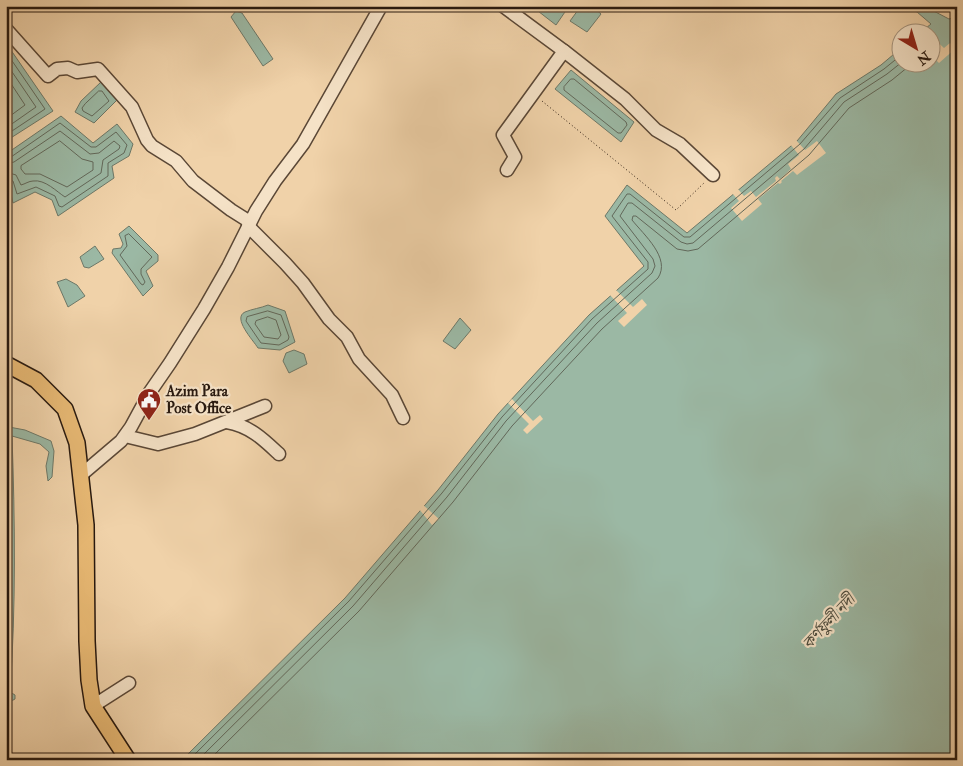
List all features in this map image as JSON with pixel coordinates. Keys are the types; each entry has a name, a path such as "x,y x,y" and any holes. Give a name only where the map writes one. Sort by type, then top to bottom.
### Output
{"main road":[{"path":"8,365 36,380 65,409 77,443 86,525 89,670 93,706 125,759"}],"street":[{"path":"81,475 124,436 131,427 150,392 204,309 228,267 249,224 275,181 303,144 381,6"},
{"path":"503,6 625,99 656,130 680,144 713,174"},
{"path":"6,29 48,76 58,69 68,68 77,72 98,69 132,107 147,140 152,146 176,160 193,181 249,224 303,283 329,319 347,337 359,359 392,395 403,418"},
{"path":"507,170 515,157 503,135 564,51"},
{"path":"124,436 158,444 195,434 266,406"},
{"path":"227,422 240,424 258,435 279,454"},
{"path":"93,706 128,683"}],"path":[{"path":"533,94 676,210 713,174"}],"water":[{"path":"535,6 563,6 567,9 556,25 534,8"},
{"path":"581,6 592,6 601,14 587,32 570,21"},
{"name":"কর্ণফুলী নদী","path":"903,6 924,6 949,19 957,17 957,760 182,760 345,598 438,490 498,414 589,315 644,266 605,216 627,185 687,233 797,141 836,94 890,57 890,72 940,72 940,22 929,22 917,12"},
{"path":"236,11 242,13 273,59 263,66 231,17"},
{"path":"6,43 53,111 6,141"},
{"path":"571,70 634,122 621,142 555,89"},
{"path":"101,82 117,100 94,123 75,112 81,101"},
{"path":"61,116 93,143 117,124 133,144 129,156 112,166 114,178 58,216 52,200 35,192 13,203 6,173 6,154"},
{"path":"6,222 11,270 6,281"},
{"path":"129,226 158,255 158,261 146,271 153,286 143,296 112,253 113,249 121,248 123,244 119,234"},
{"path":"95,246 104,259 89,268 84,267 80,257"},
{"path":"66,279 77,285 85,296 68,307 57,282"},
{"path":"268,305 285,311 295,342 280,350 258,348 242,324 242,315 245,312"},
{"path":"460,318 471,330 455,349 443,341"},
{"path":"294,350 304,354 307,364 289,373 283,361 286,353"},
{"path":"6,413 10,415 9,427 25,430 51,441 54,451 52,477 48,481 46,466 49,452 40,444 12,436 14,564 10,692 15,695 15,699 6,704"}],"pier":[{"path":"950,43 956,48 940,62 940,44 944,48"},
{"path":"795,139 805,150 817,141 826,153 797,175 793,171 780,184 778,183 758,199 762,204 742,221 731,208 739,201 732,193 737,188 744,196 751,191 756,197 776,181 775,178 777,176 780,179 791,169 788,164 799,155 790,144"},
{"path":"615,289 633,307 642,299 647,305 624,327 618,321 627,313 609,294"},
{"path":"512,399 533,421 540,415 543,419 527,434 523,430 529,424 508,403"},
{"path":"422,504 439,519 432,525 419,509"}],"place":[{"name":"Azim Para Post Office","path":"149,421"}]}
